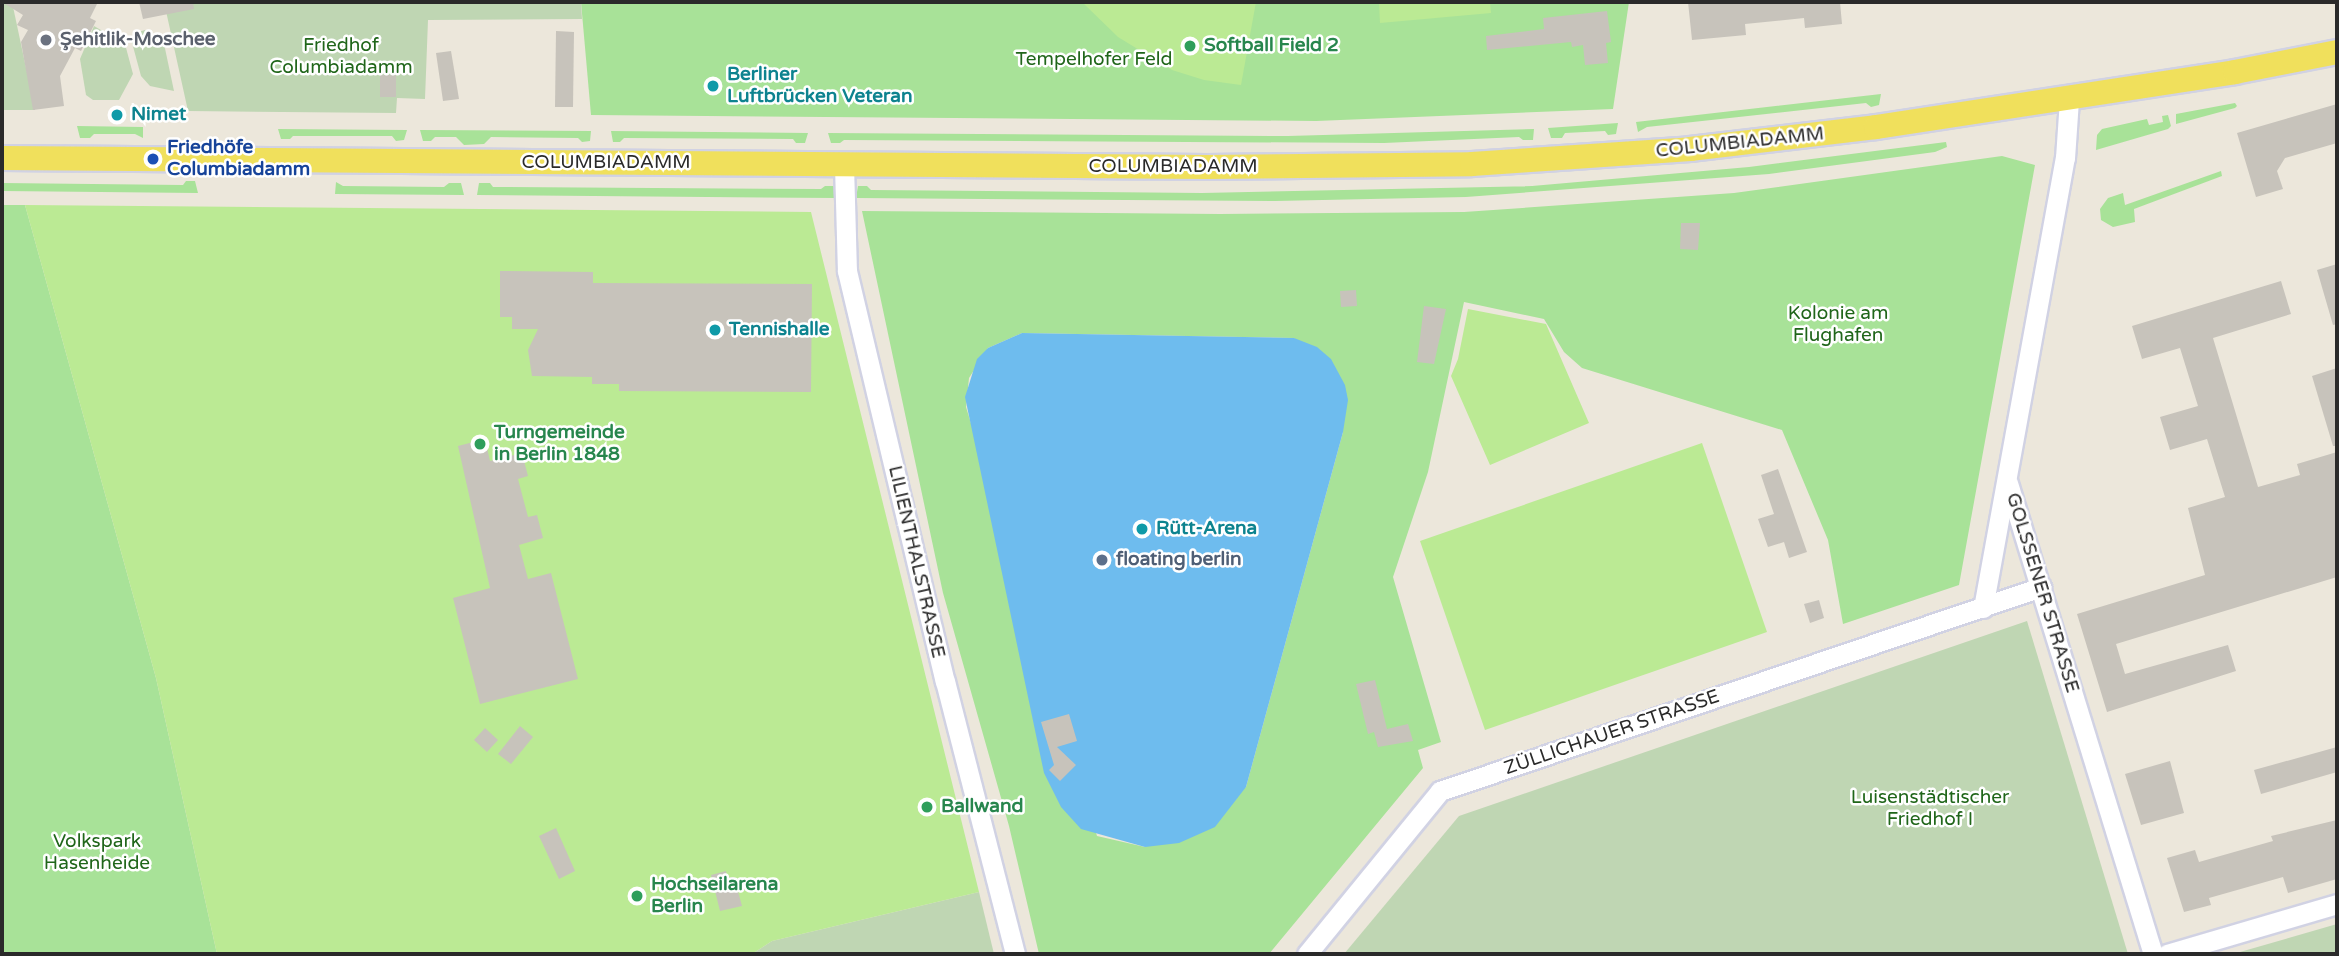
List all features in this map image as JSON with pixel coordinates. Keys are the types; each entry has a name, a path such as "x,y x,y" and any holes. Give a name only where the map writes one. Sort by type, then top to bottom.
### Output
{"main road":[{"name":"COLUMBIADAMM","path":"2,158 1353,167 1484,163 1737,144 2069,99 2337,52"}],"street":[{"name":"GOLSSENER STRASSE","path":"2069,99 2066,148 2008,482 2153,954"},
{"name":"LILIENTHALSTRASSE","path":"844,165 847,271 945,681 1015,954"},
{"path":"1983,608 2008,482"},
{"name":"ZÜLLICHAUER STRASSE","path":"1307,954 1440,792 2041,587"},
{"path":"2168,954 2337,904"}],"green space":[{"path":"2,2 12,2 35,110 2,110"},
{"name":"Friedhof Columbiadamm","path":"164,2 581,2 582,19 428,20 425,99 397,98 396,113 188,111"},
{"name":"Tempelhofer Feld","path":"581,2 1629,2 1613,109 1316,121 591,115"},
{"name":"Softball Field 2","path":"1082,2 1256,2 1241,85 1204,80 1172,70 1118,37"},
{"path":"1379,2 1490,2 1491,13 1380,23"},
{"path":"94,26 125,44 133,74 119,100 93,100 86,95 80,59"},
{"path":"145,30 163,39 174,91 150,86 141,76 131,39 135,33"},
{"path":"1881,94 1879,105 1871,107 1866,103 1647,127 1638,132 1636,122"},
{"path":"2235,103 2235,108 2176,124 2176,114"},
{"path":"2168,115 2171,126 2168,129 2096,150 2097,135 2102,129 2147,119 2149,125 2163,122 2162,116"},
{"path":"1618,123 1616,134 1608,135 1605,131 1565,133 1562,138 1551,138 1548,128"},
{"path":"77,126 143,127 143,138 135,134 94,134 90,138 80,138"},
{"path":"278,129 407,130 404,140 396,141 392,136 293,136 290,139 281,139"},
{"path":"1534,129 1533,140 1519,137 1384,143 844,140 831,143 828,133 1288,136"},
{"path":"420,130 591,131 590,141 582,142 578,138 491,137 484,144 464,145 456,137 435,137 431,141 423,141"},
{"path":"611,131 808,133 805,143 796,143 793,139 624,138 620,142 613,142"},
{"path":"1946,142 1947,147 1935,152 1769,174 1466,197 1275,201 856,198 858,186 867,186 871,190 1202,193 1532,186 1749,167"},
{"name":"Kolonie am Flughafen","path":"2002,156 2035,165 1959,585 1843,624 1828,540 1782,430 1582,368 1564,352 1544,319 1464,302 1428,472 1393,577 1441,742 1418,750 1423,768 1269,954 1039,954 1009,826 943,593 862,211 1220,214 1464,212 1734,193","holes":["1022,333 1294,338 1343,432 1246,787 1145,847 1097,836 966,407 969,378 988,348"]},
{"path":"2221,171 2222,176 2134,209 2135,222 2113,227 2101,220 2100,209 2108,198 2123,193 2125,205"},
{"path":"186,181 195,181 198,193 2,191 2,183 183,185"},
{"path":"336,182 343,186 444,187 449,183 461,183 464,195 335,194"},
{"path":"479,183 490,183 493,187 821,189 835,186 837,198 477,195"},
{"name":"Volkspark Hasenheide","path":"2,205 25,205 156,678 217,954 2,954"},
{"name":"Turngemeinde in Berlin 1848","path":"25,205 811,212 979,892 772,941 752,954 217,954 156,678"},
{"path":"1468,309 1546,324 1589,423 1490,465 1451,376 1458,359"},
{"path":"1702,443 1767,632 1485,730 1420,541"},
{"name":"Luisenstädtischer Friedhof I","path":"2027,621 2128,954 1344,954 1459,816"},
{"path":"979,892 994,954 752,954 772,941"},
{"path":"2337,924 2337,954 2233,954"}],"water":[{"path":"1022,333 1294,338 1317,347 1331,359 1345,385 1348,400 1343,432 1246,787 1215,827 1179,843 1145,847 1081,829 1061,807 1044,773 965,397 977,359 988,348"}],"building":[{"name":"Şehitlik-Moschee","path":"2,2 98,2 90,18 96,21 81,51 75,48 60,76 64,106 33,110 21,42 28,30 17,25 23,15"},
{"path":"139,2 193,2 194,9 143,19"},
{"path":"1688,2 1840,2 1842,24 1805,28 1804,18 1745,24 1746,35 1692,40"},
{"path":"1607,11 1611,42 1606,43 1608,63 1585,65 1583,45 1572,47 1571,42 1487,50 1486,36 1544,29 1543,18"},
{"path":"556,31 574,32 573,107 555,107"},
{"path":"451,51 459,99 443,101 436,53"},
{"path":"380,75 396,75 396,97 380,97"},
{"path":"2337,104 2337,143 2285,158 2277,171 2283,189 2256,197 2237,133"},
{"path":"1681,223 1700,223 1698,250 1680,249"},
{"path":"2337,264 2337,324 2333,325 2317,270"},
{"name":"Tennishalle","path":"500,271 593,272 593,283 812,284 811,392 619,391 619,384 592,384 592,377 532,376 528,350 538,329 512,329 512,317 500,317"},
{"path":"2281,281 2291,314 2213,338 2258,487 2300,475 2297,464 2337,452 2337,577 2116,644 2125,674 2228,645 2236,671 2107,712 2077,614 2205,575 2188,508 2225,497 2207,439 2170,450 2160,417 2198,406 2180,348 2142,359 2132,326"},
{"path":"1356,290 1357,306 1341,307 1340,291"},
{"path":"1424,306 1446,309 1434,364 1417,362"},
{"path":"2337,368 2337,446 2333,446 2312,376"},
{"path":"485,439 490,461 522,453 528,476 518,479 528,517 537,515 543,538 519,545 528,579 551,573 578,679 480,704 453,598 490,588 458,446"},
{"path":"1778,469 1807,552 1789,558 1784,542 1768,547 1758,519 1774,514 1761,475"},
{"path":"1819,600 1824,618 1810,623 1804,604"},
{"path":"1375,680 1387,729 1408,724 1413,741 1378,747 1374,732 1368,734 1356,684"},
{"path":"1069,714 1077,741 1057,747 1076,765 1060,781 1049,770 1054,765 1041,722"},
{"path":"520,726 533,737 511,764 498,754"},
{"path":"485,728 498,740 487,752 474,740"},
{"path":"2337,747 2337,772 2261,794 2254,770"},
{"path":"2170,761 2184,813 2141,825 2125,774"},
{"path":"2337,820 2337,879 2288,893 2283,877 2209,898 2211,905 2184,912 2167,858 2195,850 2199,862 2273,841 2271,836"},
{"path":"556,828 575,871 559,879 539,836"},
{"path":"726,871 727,878 734,877 742,906 720,911 711,875"}],"place":[{"name":"Şehitlik-Moschee","path":"46,40"},
{"name":"Softball Field 2","path":"1190,46"},
{"name":"Berliner Luftbrücken Veteran","path":"713,86"},
{"name":"Nimet","path":"117,115"},
{"name":"Friedhöfe Columbiadamm","path":"153,159"},
{"name":"Tennishalle","path":"715,330"},
{"name":"Turngemeinde in Berlin 1848","path":"480,444"},
{"name":"Rütt-Arena","path":"1142,529"},
{"name":"floating berlin","path":"1102,560"},
{"name":"Ballwand","path":"927,807"},
{"name":"Hochseilarena Berlin","path":"637,896"}]}
